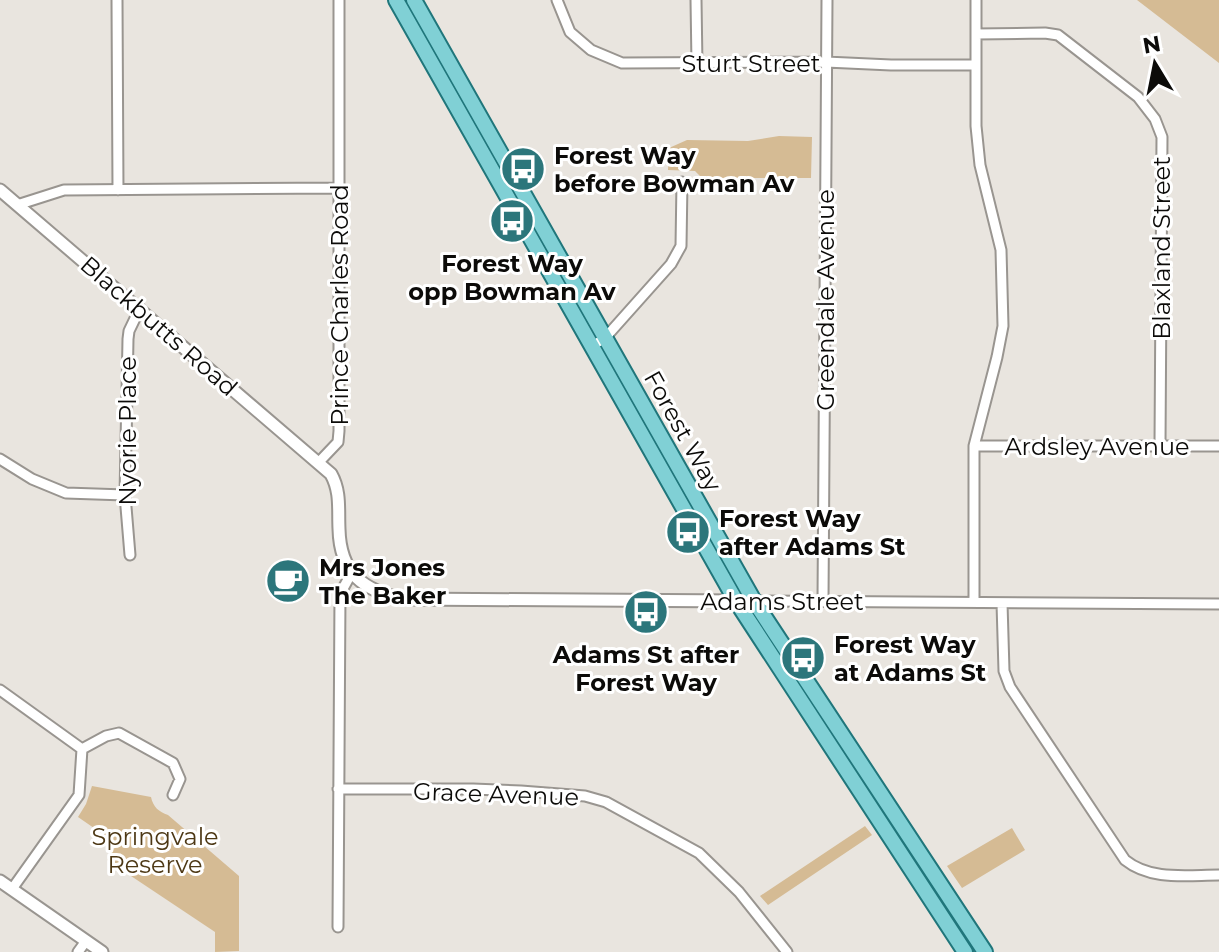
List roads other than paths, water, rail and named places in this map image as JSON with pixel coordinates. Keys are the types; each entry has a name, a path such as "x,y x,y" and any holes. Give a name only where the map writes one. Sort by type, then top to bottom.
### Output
{"main road":[{"name":"Forest Way","path":"396,0 736,601 965,952"},
{"name":"Forest Way","path":"414,0 754,601 985,952"}],"street":[{"path":"117,0 118,190"},
{"name":"Prince Charles Road","path":"319,462 338,442 339,431 339,0"},
{"name":"Sturt Street","path":"557,0 570,32 591,50 622,63 975,65"},
{"path":"696,0 697,64"},
{"name":"Greendale Avenue","path":"823,601 827,0"},
{"path":"974,602 974,446 1003,326 1001,250 980,165 976,126 976,0"},
{"name":"Blaxland Street","path":"976,34 1058,35 1138,97 1155,119 1162,137 1160,445"},
{"path":"592,346 605,338 671,264 681,246 682,182"},
{"path":"17,205 64,190 340,188"},
{"name":"Blackbutts Road","path":"0,190 319,462"},
{"name":"Nyorie Place","path":"130,555 125,495 128,339 140,308"},
{"name":"Ardsley Avenue","path":"974,446 1219,446"},
{"path":"0,459 32,479 66,493 125,495"},
{"path":"319,462 337,486 340,548 351,574 340,594 338,927"},
{"name":"Adams Street","path":"351,574 369,589 404,599 1219,604"},
{"path":"1002,603 1004,671 1010,687 1125,860 1136,869 1152,874 1219,875"},
{"path":"0,690 82,749"},
{"path":"82,749 106,736 119,733 173,763 180,779 173,795"},
{"path":"12,889 79,795 82,749"},
{"name":"Grace Avenue","path":"338,789 521,791 585,796 606,802 699,853 739,892 787,952"},
{"path":"0,881 102,952"},
{"path":"78,952 86,941"}],"place":[{"name":"Forest Way before Bowman Av","path":"523,169"},
{"name":"Forest Way opp Bowman Av","path":"512,221"},
{"name":"Forest Way after Adams St","path":"688,532"},
{"name":"Mrs Jones The Baker","path":"288,581"},
{"name":"Adams St after Forest Way","path":"646,612"},
{"name":"Forest Way at Adams St","path":"803,658"}],"park label":[{"name":"Springvale Reserve","path":"155,850"}]}
